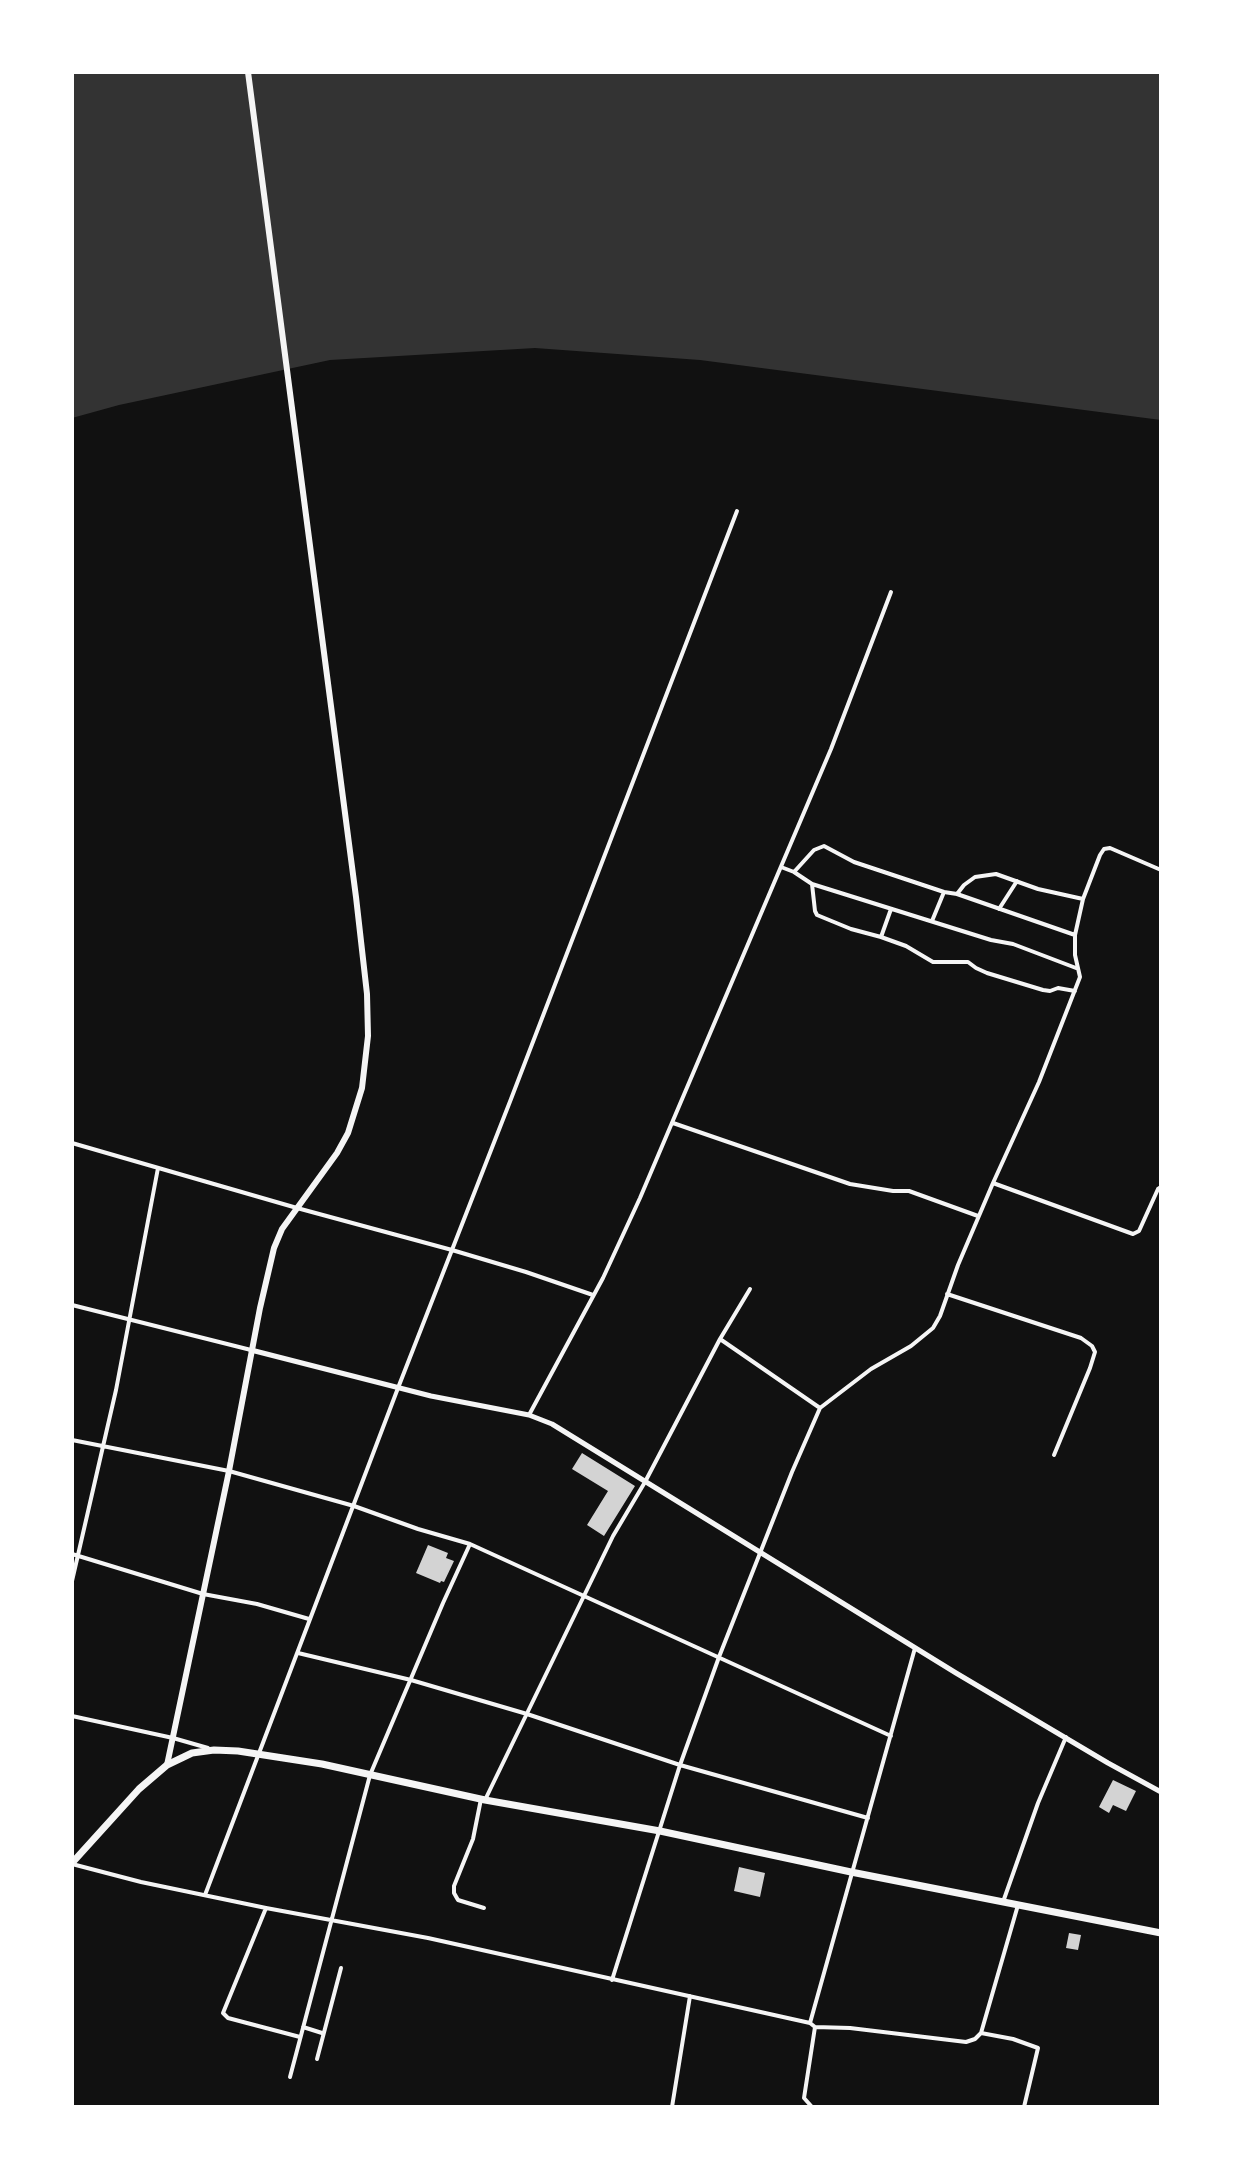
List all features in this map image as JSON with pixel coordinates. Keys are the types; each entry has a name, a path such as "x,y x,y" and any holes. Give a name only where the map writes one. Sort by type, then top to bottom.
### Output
{"main road":[{"path":"167,1765 274,1248 282,1229 348,1133 362,1088 368,1036 367,994 356,897 248,72"},
{"path":"72,1863 139,1789 167,1765 192,1753 214,1750 259,1754 483,1800 660,1831 1161,1933"}],"street":[{"path":"205,1895 737,511"},
{"path":"529,1415 620,1242 673,1123 831,749 891,592"},
{"path":"794,872 814,850 824,846 854,862 1075,935"},
{"path":"612,1980 680,1765 719,1657 820,1408 871,1369 911,1346 933,1328 940,1316 978,1216 1039,1082 1080,977 1075,935 1083,899 1104,849 1110,848 1161,870"},
{"path":"781,867 812,884 991,940 1013,944 1078,969"},
{"path":"957,894 975,877 996,874 1048,892 1083,899"},
{"path":"999,909 1017,881"},
{"path":"812,884 817,915 851,929 906,946 933,962 968,962 987,973 1043,990 1058,988 1075,991"},
{"path":"932,921 944,892"},
{"path":"881,937 891,909"},
{"path":"673,1123 850,1184 909,1191 978,1216"},
{"path":"72,1143 452,1250 593,1295"},
{"path":"72,1581 75,1554 130,1321 158,1168"},
{"path":"993,1183 1133,1234 1139,1231 1161,1187"},
{"path":"484,1908 458,1900 454,1893 483,1800 613,1536 750,1289"},
{"path":"947,1294 1081,1338 1092,1346 1095,1352 1090,1368 1054,1455"},
{"path":"72,1305 431,1396 529,1415 568,1432 915,1648 1161,1792"},
{"path":"720,1339 820,1408"},
{"path":"72,1440 229,1471 354,1506 470,1544 891,1736"},
{"path":"290,2077 370,1775 470,1544"},
{"path":"75,1554 203,1594 257,1604 309,1619"},
{"path":"812,2107 804,2098 812,2025 851,1872 915,1648"},
{"path":"298,1653 411,1680 527,1714 680,1765 868,1818"},
{"path":"72,1716 214,1750"},
{"path":"1003,1902 1038,1803 1066,1737"},
{"path":"72,1863 141,1882 428,1938 812,2025 966,2042 981,2033 1018,1905"},
{"path":"266,1908 223,2013 228,2018 300,2037"},
{"path":"317,2059 341,1968"},
{"path":"672,2107 690,1996"},
{"path":"303,2027 322,2033"},
{"path":"981,2033 1038,2048 1024,2107"}],"shaded area":[{"path":"72,72 1161,72 1161,420 700,360 535,348 330,360 72,418"}],"building":[{"path":"582,1453 635,1486 604,1536 587,1525 608,1491 572,1469"},
{"path":"428,1545 448,1553 446,1558 454,1561 444,1582 416,1573"},
{"path":"1113,1780 1136,1791 1126,1811 1113,1805 1109,1813 1099,1807"},
{"path":"739,1867 765,1873 760,1897 734,1891"},
{"path":"1069,1933 1081,1935 1078,1950 1066,1948"}]}
